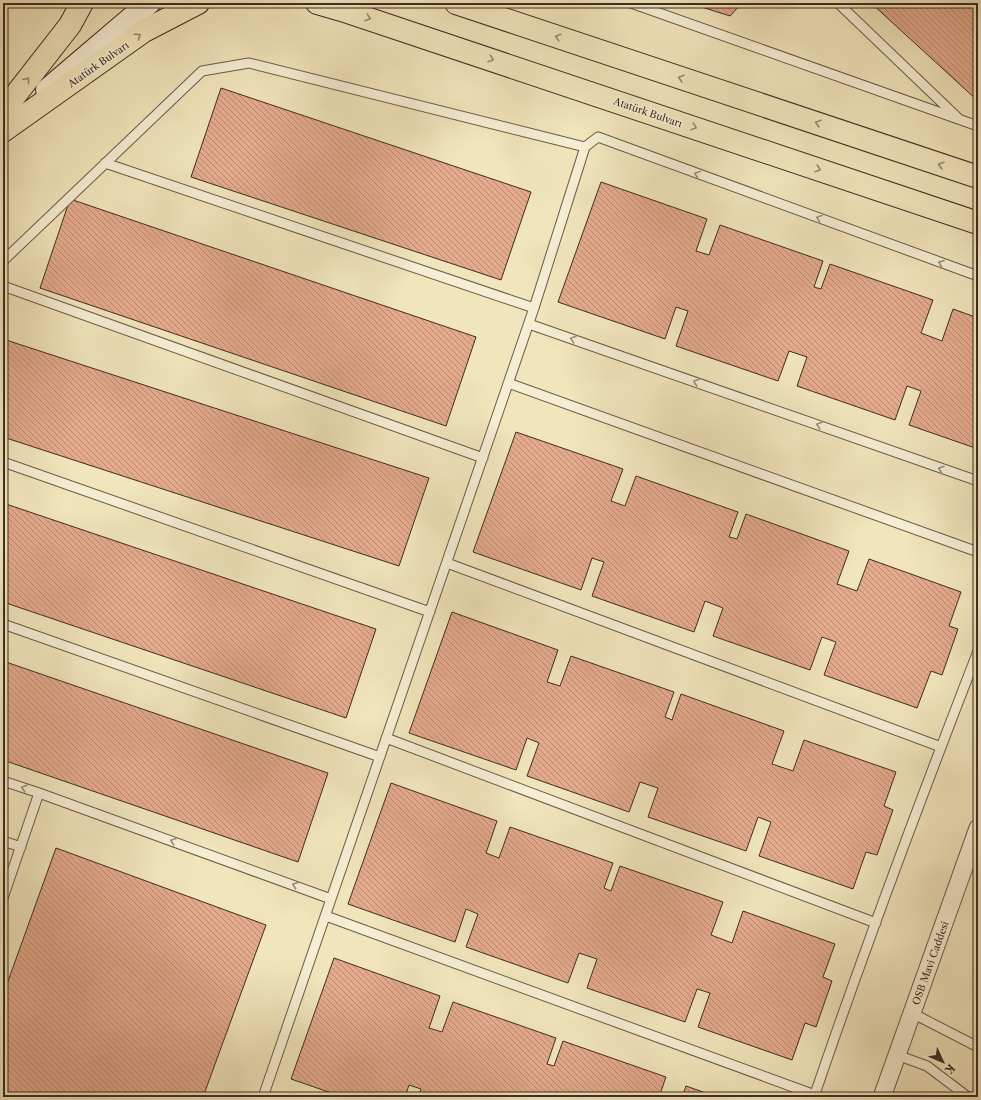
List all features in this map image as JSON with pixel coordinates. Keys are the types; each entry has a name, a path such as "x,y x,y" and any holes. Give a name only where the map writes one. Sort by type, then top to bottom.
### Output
{"main road":[{"path":"3,111 70,25 82,3"},
{"name":"Atatürk Bulvarı","path":"3,131 144,31 198,3"},
{"name":"Atatürk Bulvarı","path":"317,3 348,12 978,222"},
{"path":"456,3 978,177"}],"street":[{"name":"Atatürk Bulvarı","path":"3,126 149,3"},
{"name":"OSB Mavi Caddesi","path":"882,1097 978,828"}],"lane":[{"path":"632,3 978,126"},
{"path":"838,3 961,120"},
{"path":"3,261 202,71 249,63 585,147"},
{"path":"266,1096 331,899 529,324 585,147 598,137 978,276"},
{"path":"105,163 534,308"},
{"path":"3,286 482,458"},
{"path":"529,324 978,482"},
{"path":"508,383 978,552"},
{"path":"3,462 430,612"},
{"path":"447,563 941,747"},
{"path":"3,624 380,757"},
{"path":"326,916 815,1096 876,923 978,651"},
{"path":"386,738 876,923"},
{"path":"3,781 331,899"},
{"path":"3,898 39,793"},
{"path":"3,841 20,847"},
{"path":"912,1013 978,1047"},
{"path":"897,1055 927,1066 968,1097"}],"building":[{"path":"689,3 742,3 730,16"},
{"path":"871,3 978,3 978,101"},
{"path":"221,88 531,192 501,280 191,177"},
{"path":"601,182 707,219 696,251 709,255 720,225 823,261 814,287 821,289 830,264 933,300 921,333 942,341 953,309 978,318 978,449 909,425 921,391 907,386 895,420 797,386 807,357 789,351 778,381 676,346 688,311 676,307 665,339 558,302"},
{"path":"70,199 476,337 446,426 40,288"},
{"path":"3,339 429,478 399,566 3,437"},
{"path":"516,432 623,469 611,501 625,506 636,476 738,512 729,537 737,539 746,514 849,551 837,584 857,591 869,559 961,592 949,626 958,629 942,675 931,671 917,708 824,675 836,642 822,637 810,670 713,636 723,608 705,601 694,632 592,596 604,562 592,558 581,590 473,552"},
{"path":"3,503 376,629 346,718 3,602"},
{"path":"452,612 558,650 547,682 560,686 571,656 674,692 665,717 672,720 681,694 784,731 772,764 793,771 804,740 896,772 884,806 893,810 877,855 866,852 853,889 759,856 771,822 758,817 746,851 648,817 658,788 640,782 629,812 527,776 539,743 527,738 516,770 409,733"},
{"path":"3,661 328,773 298,862 3,760"},
{"path":"391,783 497,821 486,853 499,858 510,827 613,863 604,888 611,891 620,866 723,902 711,935 732,943 743,911 835,944 823,977 832,981 816,1027 805,1023 792,1060 698,1027 710,993 697,989 685,1022 587,988 597,959 579,953 568,983 466,947 478,914 466,909 455,942 348,904"},
{"path":"56,848 266,925 203,1097 3,1097 3,995"},
{"path":"334,958 440,996 429,1028 442,1032 453,1002 556,1038 547,1064 554,1066 563,1041 666,1077 659,1097 418,1097 421,1089 409,1085 405,1097 343,1097 291,1079"},
{"path":"686,1086 717,1097 682,1097"}]}
